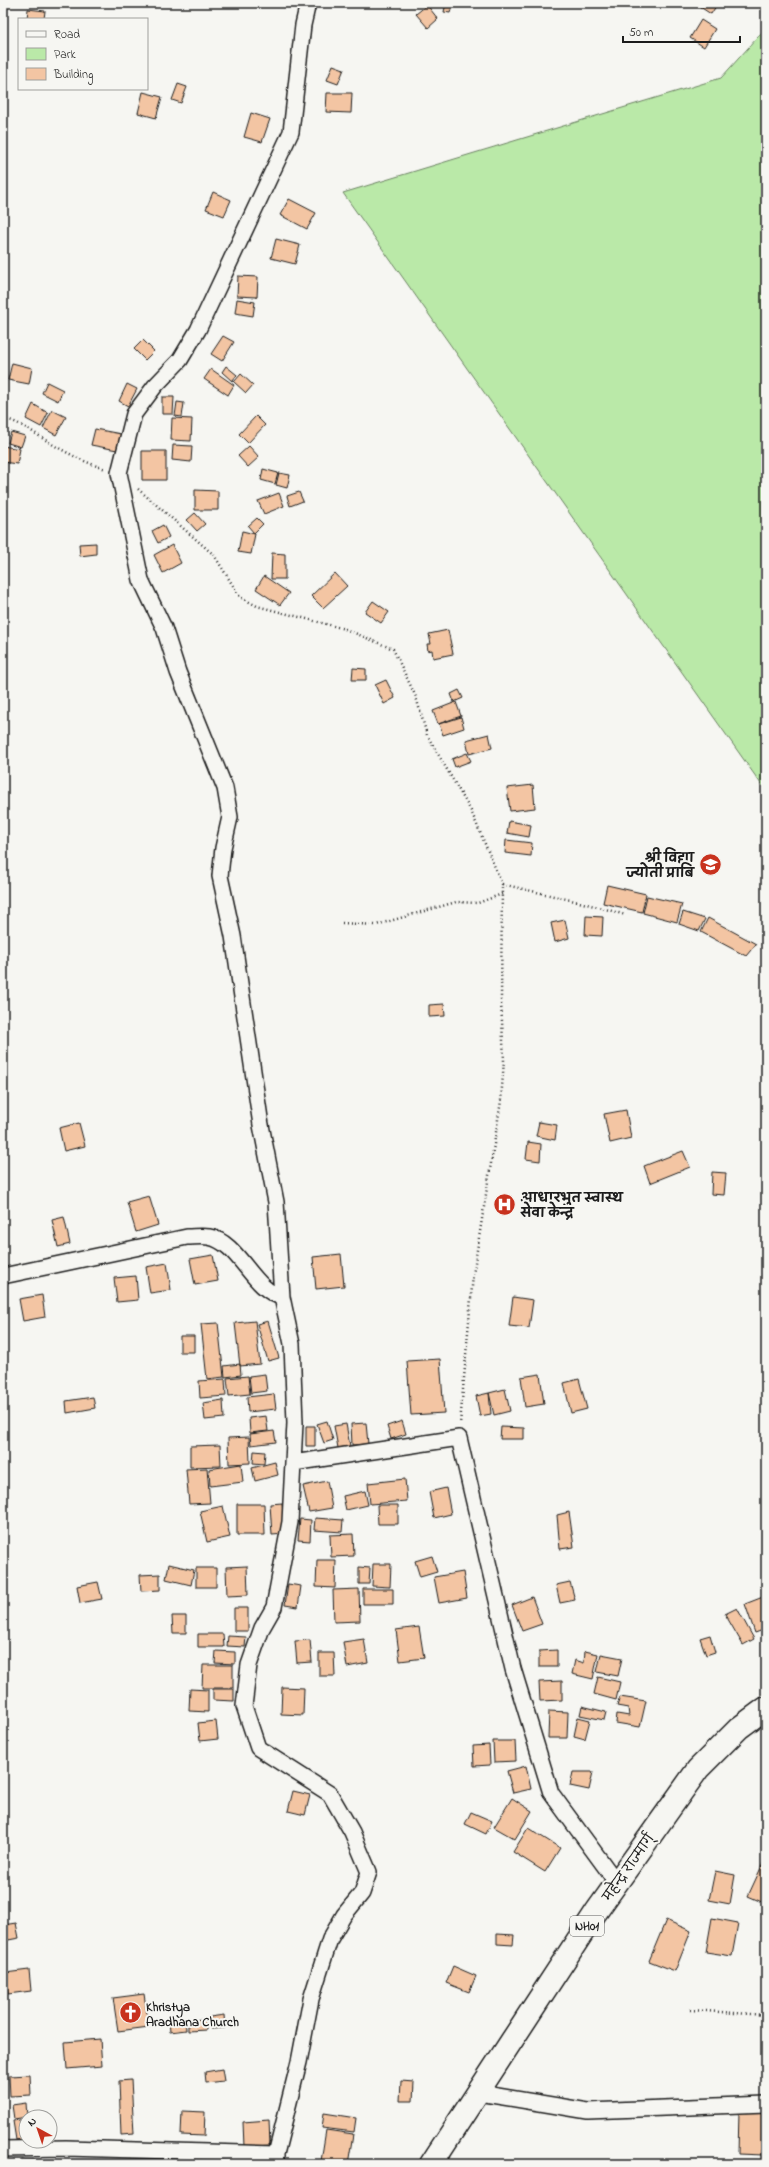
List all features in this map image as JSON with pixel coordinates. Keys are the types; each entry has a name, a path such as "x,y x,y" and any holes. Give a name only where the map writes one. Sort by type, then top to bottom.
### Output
{"highway":[{"name":"महेन्द्र राज्मार्ग्","path":"431,2164 479,2094 617,1883 698,1769 739,1728 766,1708"}],"street":[{"path":"3,2149 66,2148 276,2159 299,2062 311,1999 330,1939 344,1914 362,1893 369,1872 352,1832 330,1794 258,1748 244,1706 249,1665 262,1628 274,1607 290,1522 295,1422 292,1344 282,1297 276,1202 261,1125 233,936 220,876 223,848 230,817 225,788 178,672 164,628 141,580 120,473 134,414 155,386 180,360 198,330 291,132 303,25 308,3"},
{"path":"3,1276 187,1237 210,1237 223,1244 259,1282 275,1295 282,1297"},
{"path":"294,1463 458,1438 512,1669 551,1793 617,1883"},
{"path":"479,2094 588,2112 766,2104"}],"path":[{"path":"3,418 16,421 58,448 90,464 120,473 214,555 240,597 257,606 345,629 393,649 416,697 426,735 471,811 502,884 501,1002 504,1060 501,1101 473,1275 458,1438"},
{"path":"502,884 550,896 588,903 625,915"},
{"path":"342,923 376,925 456,902 478,903 502,894"},
{"path":"690,2010 766,2015"}],"green space":[{"path":"766,28 766,791 343,193 721,78"}],"building":[{"path":"446,3 453,3 450,13 444,12"},
{"path":"694,3 718,3 711,14"},
{"path":"427,5 438,19 428,28 416,14"},
{"path":"28,9 45,11 44,18 27,18"},
{"path":"701,20 715,29 704,47 690,38"},
{"path":"333,65 344,69 338,84 327,80"},
{"path":"178,84 187,87 181,103 172,100"},
{"path":"143,92 162,97 156,118 138,113"},
{"path":"327,93 352,93 351,113 326,112"},
{"path":"251,113 270,119 262,142 244,137"},
{"path":"213,192 231,200 224,216 206,209"},
{"path":"289,199 316,213 307,229 280,215"},
{"path":"276,239 300,245 295,264 271,258"},
{"path":"238,276 258,277 257,297 237,296"},
{"path":"237,299 255,302 253,316 235,313"},
{"path":"223,336 234,342 222,361 211,354"},
{"path":"143,340 154,351 145,360 134,349"},
{"path":"12,363 32,368 29,384 8,380"},
{"path":"226,366 237,375 232,381 222,372"},
{"path":"211,369 234,385 228,395 204,379"},
{"path":"241,374 253,385 246,393 234,382"},
{"path":"47,382 63,390 58,401 42,393"},
{"path":"127,384 137,389 128,406 119,401"},
{"path":"162,397 174,397 173,414 162,414"},
{"path":"177,402 184,403 182,417 175,416"},
{"path":"33,404 48,413 41,427 26,419"},
{"path":"52,410 66,417 56,435 43,428"},
{"path":"256,416 265,425 248,443 239,434"},
{"path":"172,418 192,419 191,441 171,440"},
{"path":"95,429 121,434 117,450 91,445"},
{"path":"11,432 25,436 21,447 8,443"},
{"path":"173,445 192,446 191,462 172,460"},
{"path":"3,446 20,449 17,464 3,462"},
{"path":"249,446 259,457 248,467 238,456"},
{"path":"142,451 166,451 166,480 142,480"},
{"path":"263,469 278,473 275,484 261,480"},
{"path":"279,473 290,475 287,488 276,485"},
{"path":"195,490 218,491 218,510 195,510"},
{"path":"299,492 303,501 290,506 287,496"},
{"path":"279,493 284,506 264,514 258,501"},
{"path":"195,513 205,524 197,531 187,520"},
{"path":"257,518 263,524 254,533 248,526"},
{"path":"163,525 169,537 158,543 152,531"},
{"path":"242,531 255,534 251,554 238,552"},
{"path":"96,543 96,554 80,556 79,544"},
{"path":"172,545 181,563 163,573 154,555"},
{"path":"272,553 285,554 285,579 271,579"},
{"path":"335,573 347,586 323,608 311,596"},
{"path":"264,576 289,593 280,605 256,589"},
{"path":"373,601 389,612 381,623 365,612"},
{"path":"448,630 453,654 433,658 432,650 428,651 427,644 431,644 429,634"},
{"path":"353,668 366,669 366,680 352,680"},
{"path":"386,680 395,698 384,704 375,685"},
{"path":"459,690 463,698 454,702 451,694"},
{"path":"456,702 461,716 438,724 433,711"},
{"path":"461,717 464,728 443,735 439,724"},
{"path":"489,734 492,748 469,754 466,740"},
{"path":"467,753 471,761 455,767 452,759"},
{"path":"533,785 535,808 510,811 507,788"},
{"path":"509,821 531,825 529,837 507,833"},
{"path":"506,840 532,843 531,856 505,853"},
{"path":"607,885 646,894 642,912 603,903"},
{"path":"647,896 682,904 677,922 643,913"},
{"path":"683,912 705,919 699,931 679,924"},
{"path":"586,916 603,917 602,936 585,935"},
{"path":"708,918 756,944 746,956 701,932"},
{"path":"565,920 569,938 555,942 551,923"},
{"path":"444,1004 445,1016 429,1017 429,1005"},
{"path":"626,1110 631,1138 610,1143 604,1114"},
{"path":"539,1122 557,1125 555,1140 536,1136"},
{"path":"79,1123 85,1146 64,1151 59,1128"},
{"path":"528,1142 541,1144 540,1161 526,1159"},
{"path":"683,1151 690,1167 650,1183 644,1166"},
{"path":"712,1172 726,1173 724,1195 711,1194"},
{"path":"149,1196 158,1225 136,1232 127,1202"},
{"path":"64,1217 70,1244 58,1247 52,1220"},
{"path":"341,1254 344,1286 316,1289 313,1257"},
{"path":"213,1255 218,1281 195,1285 190,1259"},
{"path":"167,1263 171,1290 150,1293 146,1267"},
{"path":"136,1276 138,1300 117,1302 114,1278"},
{"path":"42,1295 45,1317 23,1321 19,1299"},
{"path":"513,1297 533,1300 529,1328 509,1326"},
{"path":"255,1321 260,1364 240,1366 235,1323"},
{"path":"268,1321 279,1358 268,1361 257,1324"},
{"path":"218,1323 224,1377 207,1379 201,1324"},
{"path":"180,1336 194,1336 194,1352 180,1352"},
{"path":"440,1359 444,1413 411,1415 407,1361"},
{"path":"240,1364 241,1375 225,1377 224,1366"},
{"path":"265,1374 267,1391 251,1393 249,1376"},
{"path":"540,1374 544,1404 525,1407 521,1377"},
{"path":"248,1376 250,1394 229,1396 227,1378"},
{"path":"225,1379 226,1396 200,1398 199,1381"},
{"path":"579,1379 587,1409 571,1413 564,1383"},
{"path":"505,1389 510,1411 494,1415 489,1393"},
{"path":"489,1393 491,1414 480,1416 476,1396"},
{"path":"274,1394 276,1409 248,1412 247,1397"},
{"path":"93,1397 95,1408 67,1413 66,1401"},
{"path":"223,1400 224,1418 205,1420 203,1403"},
{"path":"266,1416 268,1431 250,1433 249,1418"},
{"path":"327,1421 333,1440 324,1443 317,1424"},
{"path":"402,1421 406,1434 391,1439 387,1426"},
{"path":"366,1423 368,1444 352,1445 351,1424"},
{"path":"346,1424 350,1446 338,1448 334,1426"},
{"path":"306,1426 315,1426 315,1446 306,1446"},
{"path":"501,1427 524,1428 524,1439 500,1439"},
{"path":"274,1431 276,1442 251,1445 250,1434"},
{"path":"249,1437 250,1463 229,1464 228,1438"},
{"path":"220,1445 221,1466 190,1467 190,1446"},
{"path":"254,1451 265,1452 264,1464 253,1463"},
{"path":"275,1462 278,1475 255,1481 252,1468"},
{"path":"241,1464 243,1482 210,1486 209,1469"},
{"path":"207,1468 210,1503 189,1504 186,1469"},
{"path":"405,1479 407,1501 370,1504 368,1483"},
{"path":"327,1481 332,1508 309,1512 303,1486"},
{"path":"446,1488 451,1514 434,1518 429,1492"},
{"path":"365,1491 368,1505 346,1510 343,1496"},
{"path":"282,1503 285,1534 272,1535 270,1504"},
{"path":"237,1504 264,1504 265,1535 237,1535"},
{"path":"377,1505 398,1505 398,1524 378,1524"},
{"path":"223,1506 230,1537 207,1542 200,1511"},
{"path":"569,1512 574,1547 560,1549 557,1515"},
{"path":"315,1518 343,1520 342,1532 314,1530"},
{"path":"300,1519 311,1520 310,1541 298,1540"},
{"path":"353,1534 354,1556 331,1557 330,1535"},
{"path":"432,1556 437,1572 420,1577 415,1561"},
{"path":"317,1560 336,1560 335,1588 316,1587"},
{"path":"169,1564 194,1570 191,1585 166,1579"},
{"path":"373,1564 391,1564 390,1587 372,1586"},
{"path":"247,1566 248,1595 227,1596 226,1567"},
{"path":"359,1567 370,1568 369,1584 359,1584"},
{"path":"196,1568 216,1568 216,1587 196,1587"},
{"path":"463,1572 467,1598 439,1603 434,1577"},
{"path":"160,1574 160,1590 141,1591 140,1575"},
{"path":"98,1582 102,1599 80,1603 77,1586"},
{"path":"570,1582 575,1600 560,1603 556,1585"},
{"path":"288,1584 301,1586 298,1607 285,1605"},
{"path":"359,1589 360,1621 334,1622 333,1590"},
{"path":"363,1589 393,1589 393,1604 363,1604"},
{"path":"532,1597 542,1624 522,1631 512,1605"},
{"path":"763,1597 766,1606 766,1629 755,1633 745,1604"},
{"path":"234,1608 248,1608 248,1631 234,1631"},
{"path":"737,1608 754,1639 743,1645 725,1614"},
{"path":"172,1616 186,1616 186,1633 173,1633"},
{"path":"419,1627 424,1658 400,1661 396,1630"},
{"path":"198,1634 223,1634 224,1647 198,1647"},
{"path":"710,1635 715,1652 706,1655 700,1638"},
{"path":"228,1636 246,1637 245,1647 227,1646"},
{"path":"364,1639 368,1663 347,1667 343,1642"},
{"path":"310,1640 312,1662 297,1663 295,1641"},
{"path":"557,1650 557,1667 539,1667 539,1651"},
{"path":"216,1651 235,1652 235,1664 215,1663"},
{"path":"585,1651 598,1654 593,1679 572,1674 575,1660 584,1663"},
{"path":"319,1653 334,1653 335,1676 319,1676"},
{"path":"601,1654 622,1658 618,1676 597,1672"},
{"path":"203,1665 233,1665 233,1688 202,1688"},
{"path":"598,1677 620,1682 616,1700 594,1694"},
{"path":"562,1681 562,1700 540,1701 539,1682"},
{"path":"282,1687 304,1688 303,1715 281,1714"},
{"path":"190,1689 208,1690 208,1712 189,1711"},
{"path":"213,1689 234,1689 234,1701 213,1700"},
{"path":"620,1697 646,1701 640,1727 616,1723 617,1714 629,1716 628,1708 617,1706"},
{"path":"582,1706 606,1712 604,1720 580,1715"},
{"path":"549,1711 568,1712 567,1738 548,1738"},
{"path":"578,1717 590,1720 585,1739 574,1736"},
{"path":"216,1721 218,1739 200,1741 198,1723"},
{"path":"493,1741 515,1741 516,1761 494,1762"},
{"path":"489,1745 490,1765 474,1766 473,1746"},
{"path":"526,1766 531,1789 513,1793 507,1771"},
{"path":"573,1772 593,1772 589,1790 570,1786"},
{"path":"293,1791 310,1795 305,1815 288,1811"},
{"path":"766,1795 766,1810 765,1810"},
{"path":"512,1798 532,1811 515,1839 494,1827"},
{"path":"471,1812 492,1821 486,1834 465,1824"},
{"path":"528,1828 560,1848 545,1872 513,1852"},
{"path":"766,1857 766,1900 764,1903 748,1896"},
{"path":"715,1871 735,1875 730,1904 709,1900"},
{"path":"712,1918 738,1923 732,1956 706,1952"},
{"path":"666,1920 691,1931 675,1971 649,1961"},
{"path":"16,1923 19,1938 3,1941 3,1925"},
{"path":"497,1934 514,1935 513,1945 497,1944"},
{"path":"453,1966 476,1976 469,1992 446,1983"},
{"path":"29,1970 31,1991 8,1994 5,1973"},
{"name":"Khristya Aradhana Church","path":"144,1994 149,2027 118,2031 113,1998"},
{"path":"224,2015 225,2028 211,2029 210,2017"},
{"path":"185,2019 186,2030 170,2032 169,2020"},
{"path":"206,2019 206,2030 188,2031 188,2020"},
{"path":"100,2039 102,2066 67,2069 65,2042"},
{"path":"222,2069 224,2081 206,2083 205,2072"},
{"path":"30,2075 31,2095 10,2096 9,2076"},
{"path":"131,2080 134,2134 121,2135 119,2081"},
{"path":"401,2081 414,2082 413,2101 400,2101"},
{"path":"26,2103 26,2109 18,2109 18,2118 14,2119 12,2105"},
{"path":"182,2111 205,2112 204,2136 181,2135"},
{"path":"739,2111 763,2111 762,2155 738,2154"},
{"path":"324,2113 356,2118 354,2132 322,2128"},
{"path":"18,2120 18,2140 16,2140 13,2121"},
{"path":"269,2120 270,2145 244,2147 243,2122"},
{"path":"326,2130 353,2134 348,2164 321,2161"},
{"path":"41,2160 41,2164 20,2164 20,2161"}],"place":[{"name":"श्री विद्या ज्योती प्राबि","path":"710,864"},
{"name":"आधारभुत स्वास्थ सेवा केन्द्र","path":"504,1204"},
{"name":"Khristya Aradhana Church","path":"131,2013"}]}
